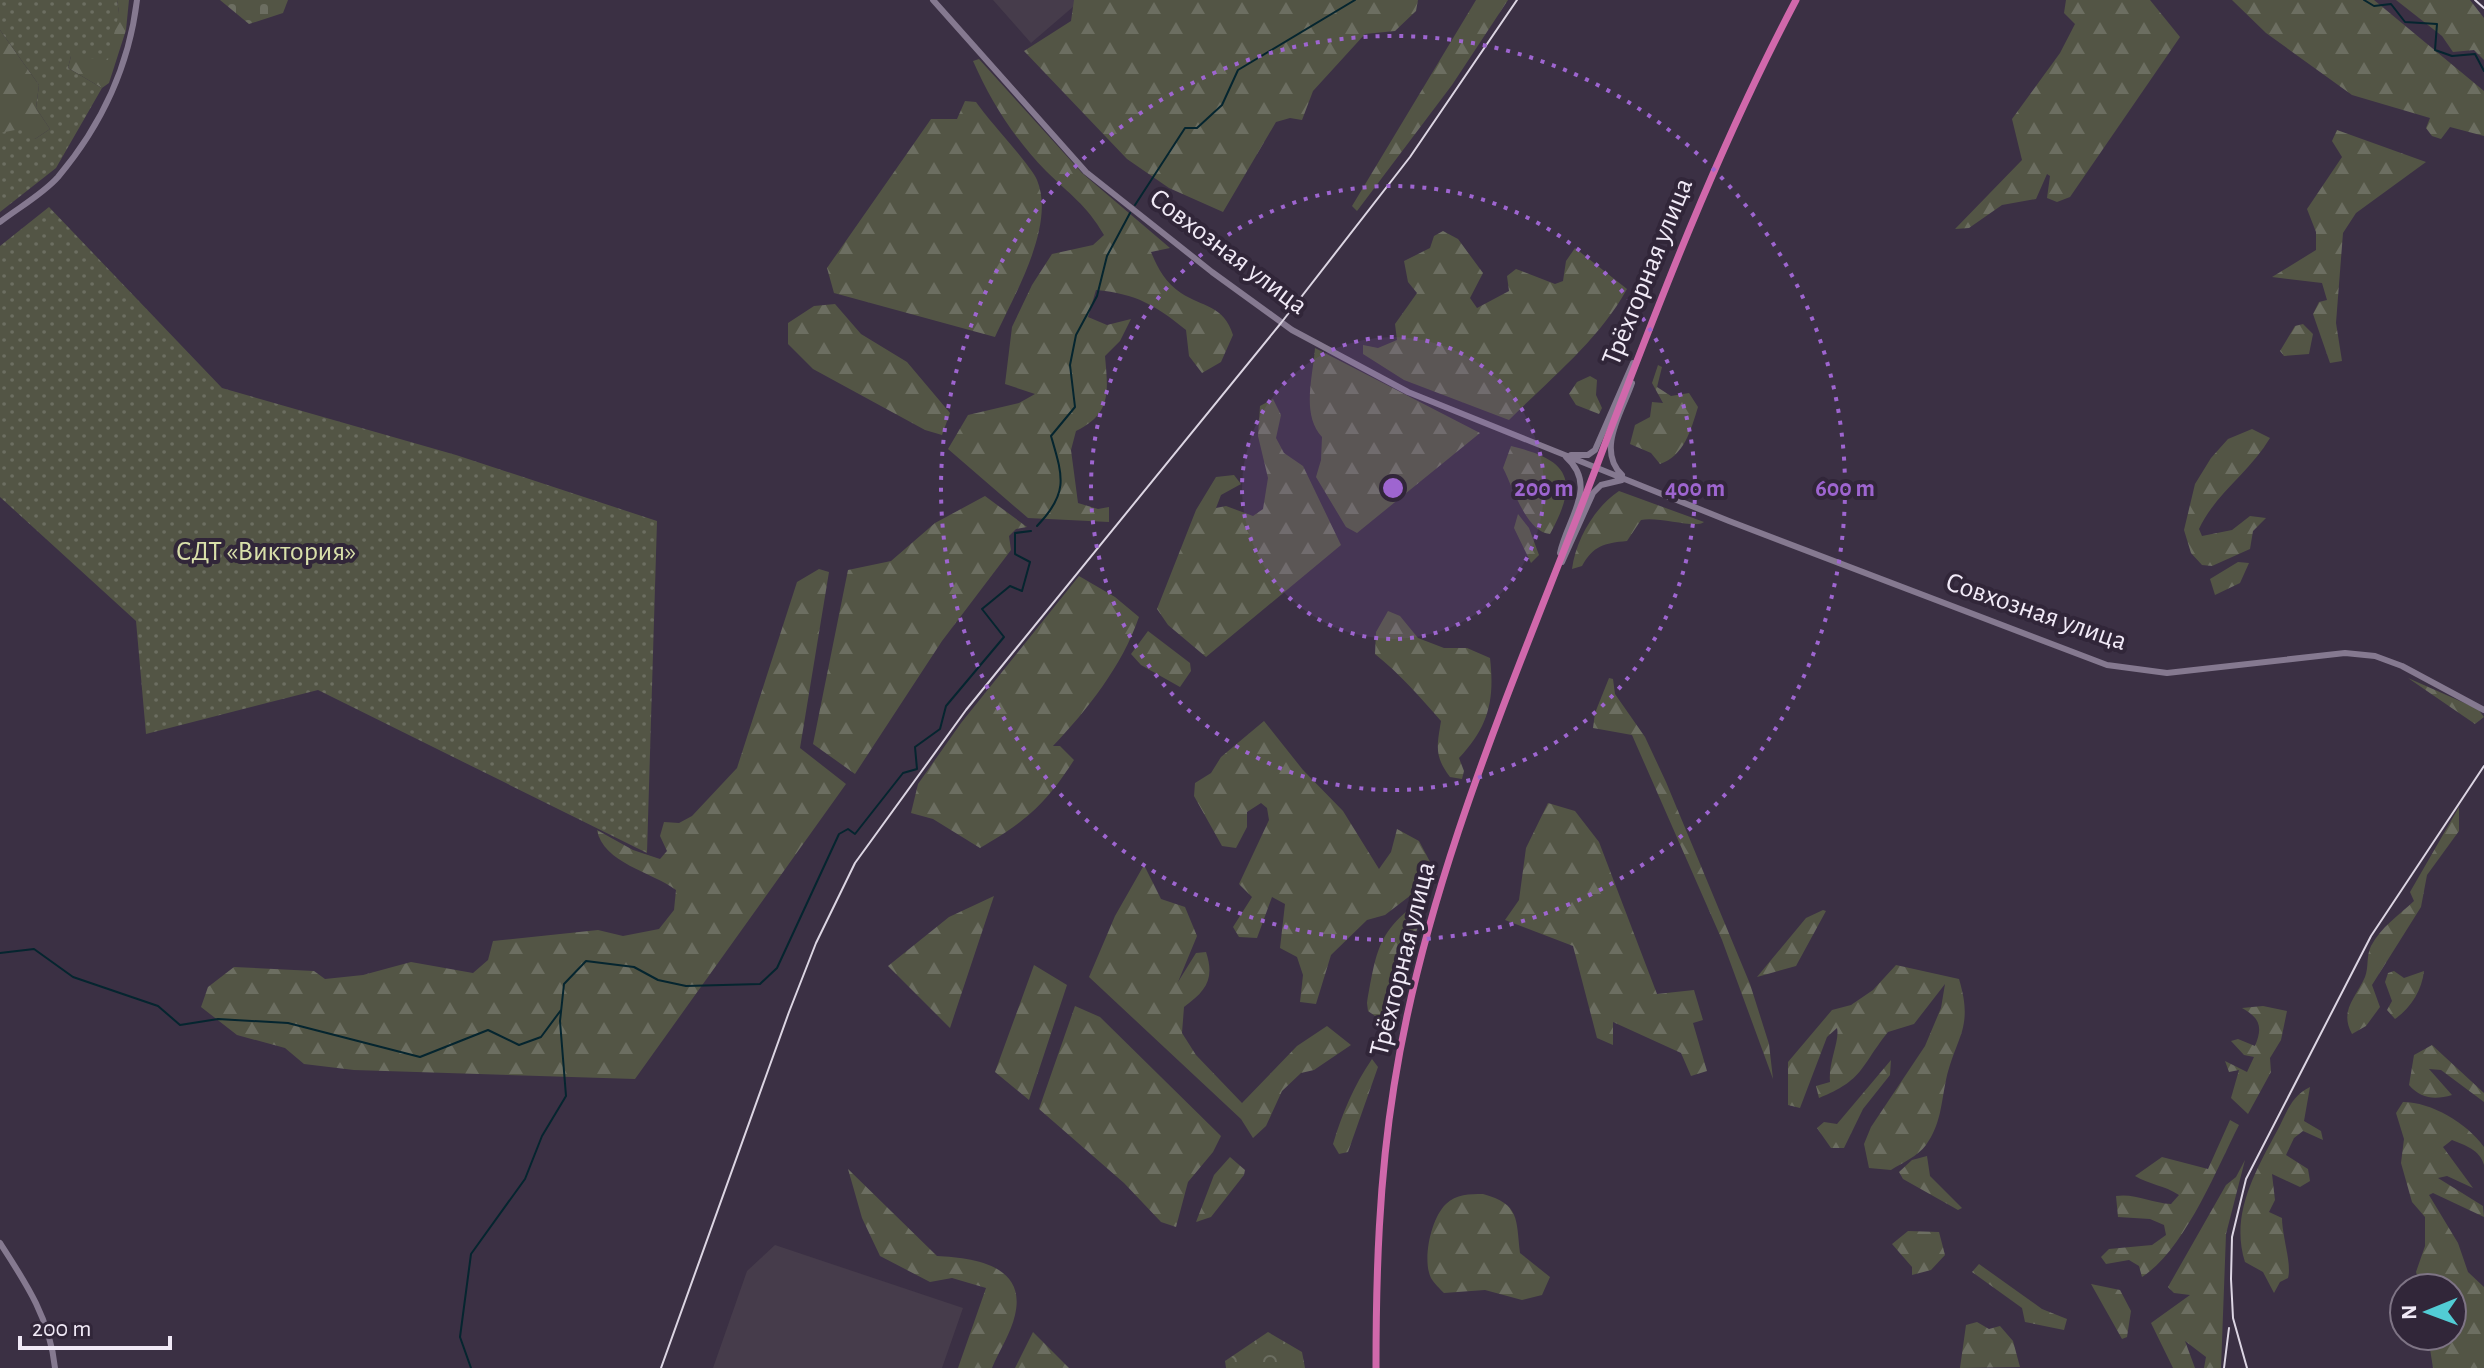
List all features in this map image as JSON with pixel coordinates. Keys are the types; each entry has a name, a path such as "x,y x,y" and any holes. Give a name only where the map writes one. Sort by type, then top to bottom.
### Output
{"highway":[{"name":"Трёхгорная улица","path":"1376,1368 1380,1193 1394,1084 1411,1002 1453,851 1639,351 1705,187 1796,0"}],"main road":[{"path":"0,222 56,179 95,127 114,89 133,32 137,0"},
{"name":"Совхозная улица","path":"933,0 1086,172 1281,323 1408,392 2107,665 2167,673 2313,656 2375,656 2402,666 2484,710"},
{"path":"1560,453 1579,456 1595,450 1639,351"},
{"path":"1628,480 1613,466 1609,449 1639,351"},
{"path":"1558,568 1562,547 1583,491 1575,467 1560,453"},
{"path":"1558,568 1593,493 1609,481 1628,480"},
{"path":"0,1243 35,1297 47,1325 55,1368"}],"shaded area":[{"path":"993,0 1081,0 1031,43"},
{"path":"775,1245 963,1308 942,1368 713,1368 747,1271"}],"green space":[{"path":"0,0 117,0 119,13 108,60 71,56 68,68 102,88 56,168 0,212 0,133 20,129 35,139 50,129 36,108 39,85 0,30"},
{"path":"117,0 129,0 126,30 109,83 102,88 68,68 71,56 119,13"},
{"path":"220,0 288,0 283,13 249,24"},
{"path":"1074,0 1418,0 1416,11 1395,31 1365,34 1313,91 1302,120 1290,118 1276,122 1223,212 1169,188 1127,159 1024,51 1071,21"},
{"path":"1476,0 1508,0 1452,85 1357,211 1352,206"},
{"path":"2066,0 2150,0 2180,37 2070,197 2057,202 2047,198 2050,176 2047,174 2036,199 2002,205 1969,228 1955,229 2022,160 2012,119 2060,53 2075,24 2064,13"},
{"path":"2232,0 2374,0 2484,91 2484,136 2450,127 2441,139 2432,136 2426,128 2430,118 2352,95 2266,33"},
{"path":"2396,0 2470,0 2484,18 2484,60 2474,50 2453,52 2442,36"},
{"path":"0,30 39,85 36,108 50,129 35,139 0,133"},
{"path":"979,59 1082,173 1170,248 1151,252 1163,275 1181,293 1218,312 1233,335 1221,362 1202,373 1189,356 1186,330 1175,321 1155,307 1134,298 1096,290 1088,317 1107,325 1131,319 1120,341 1105,356 1107,391 1102,409 1088,424 1076,431 1071,450 1078,503 1098,509 1109,507 1109,522 1028,518 948,449 968,415 1019,403 1035,394 1005,384 1012,327 1032,285 1052,254 1093,245 1104,235 1084,207 1046,171 1014,133 980,76 973,61"},
{"path":"965,101 976,102 1026,164 1037,180 1041,198 1037,239 1022,281 995,337 834,293 827,268 931,119 957,119"},
{"path":"2337,130 2426,162 2356,213 2343,233 2336,323 2342,361 2330,363 2313,314 2319,302 2327,300 2322,283 2272,277 2316,250 2316,232 2307,209 2342,157 2332,141"},
{"name":"СДТ «Виктория»","path":"49,207 222,388 456,455 657,521 647,853 318,690 146,734 136,621 0,497 0,246"},
{"path":"1443,231 1458,239 1483,273 1470,298 1477,308 1509,291 1507,276 1516,269 1555,284 1563,281 1566,261 1575,248 1627,289 1616,308 1588,342 1509,420 1404,380 1363,354 1363,345 1378,348 1397,340 1395,324 1417,293 1408,282 1404,261 1430,248 1434,236"},
{"path":"835,304 861,334 907,362 950,413 942,435 925,430 813,369 788,344 788,323 814,306"},
{"path":"2303,324 2313,334 2309,354 2284,356 2280,351 2295,326"},
{"path":"1315,348 1480,433 1357,533 1346,527 1316,477 1321,460 1322,437 1310,406"},
{"path":"1658,365 1662,367 1657,387 1671,396 1689,393 1698,407 1681,449 1660,464 1651,453 1630,444 1635,425 1650,417 1652,402 1663,403 1652,383"},
{"path":"1590,376 1597,380 1596,395 1602,408 1599,414 1576,405 1569,394 1577,382"},
{"path":"1273,399 1281,415 1276,438 1284,453 1303,466 1341,545 1206,657 1168,625 1157,609 1196,510 1216,477 1234,475 1241,484 1221,495 1216,508 1226,506 1253,516 1263,509 1268,478 1258,436 1260,406"},
{"path":"2252,429 2270,438 2214,505 2199,529 2202,536 2232,530 2250,516 2266,518 2253,531 2250,549 2212,566 2202,565 2191,553 2184,530 2195,484 2211,458 2228,439"},
{"path":"1511,446 1546,458 1564,475 1565,500 1550,534 1534,526 1527,517 1503,468"},
{"path":"1619,491 1704,522 1641,520 1627,541 1600,547 1590,554 1582,566 1572,569 1588,525 1602,506"},
{"path":"985,496 1027,527 1016,529 1009,536 1011,550 942,641 855,774 813,744 848,570 891,561 935,523"},
{"path":"1518,514 1529,528 1539,555 1531,563 1514,528"},
{"path":"2238,562 2249,563 2240,583 2215,595 2210,579"},
{"path":"819,569 829,572 800,748 846,784 635,1079 354,1070 304,1064 285,1048 237,1035 201,1007 208,987 234,967 314,971 325,979 363,975 411,962 473,973 488,960 493,941 598,930 623,936 659,929 674,910 676,890 618,859 608,851 597,830 633,850 660,859 667,851 660,836 664,822 679,823 692,816 737,768 797,582"},
{"path":"1079,576 1115,597 1139,617 1123,653 1103,686 1053,746 1060,746 1074,760 1064,776 1033,811 980,848 933,819 911,813 918,784 961,723"},
{"path":"1388,611 1400,616 1418,638 1444,648 1467,648 1490,658 1490,700 1483,724 1459,758 1464,771 1462,779 1450,777 1441,763 1438,744 1441,721 1375,654 1376,632"},
{"path":"1148,631 1190,663 1191,671 1180,687 1141,665 1131,654"},
{"path":"1609,678 1613,679 1615,694 1645,737 1666,782 1750,984 1769,1044 1773,1079 1722,940 1632,735 1593,728 1595,713"},
{"path":"2408,678 2478,709 2484,717 2475,724"},
{"path":"1264,721 1303,770 1343,811 1379,869 1391,852 1397,829 1419,841 1437,875 1385,915 1367,920 1331,955 1316,1004 1300,1002 1303,975 1297,957 1280,948 1285,904 1272,897 1257,938 1239,937 1233,927 1252,897 1239,884 1269,820 1267,808 1261,803 1247,812 1247,827 1236,848 1222,846 1194,796 1195,783 1211,773 1221,757"},
{"path":"1548,803 1575,811 1599,842 1657,994 1694,990 1703,1020 1693,1023 1707,1071 1691,1076 1681,1053 1613,1022 1613,1045 1597,1038 1573,946 1505,920 1519,900 1526,848"},
{"path":"2459,807 2459,831 2427,875 2421,907 2372,985 2380,1007 2366,1026 2352,1034 2348,1026 2348,1011 2365,977 2371,946 2385,927 2414,901 2410,892"},
{"path":"1144,865 1161,899 1185,907 1197,936 1178,982 1196,953 1206,952 1209,961 1207,984 1184,1007 1182,1033 1196,1055 1242,1103 1297,1046 1327,1026 1351,1045 1314,1070 1301,1073 1282,1091 1266,1126 1253,1138 1241,1119 1089,977 1115,916"},
{"path":"1429,895 1398,984 1389,1026 1368,1011 1378,952 1390,929"},
{"path":"994,896 950,1028 888,966 949,917"},
{"path":"1826,911 1796,966 1757,977 1806,918"},
{"path":"1034,965 1067,985 1029,1100 995,1072"},
{"path":"1896,965 1959,979 1965,1010 1962,1032 1950,1065 1935,1129 1923,1149 1891,1170 1869,1168 1864,1144 1871,1127 1925,1046 1941,1008 1945,984 1914,1024 1888,1032 1853,1078 1819,1098 1816,1086 1830,1082 1837,1028 1827,1037 1800,1108 1788,1105 1788,1062 1832,1010 1851,1005 1873,990"},
{"path":"2394,971 2404,978 2424,971 2415,998 2395,1019 2387,1010 2392,1001 2385,982 2388,973"},
{"path":"1075,1006 1100,1017 1221,1136 1213,1152 1188,1182 1176,1227 1161,1222 1124,1183 1039,1109"},
{"path":"2263,1006 2287,1011 2281,1040 2270,1058 2271,1072 2248,1114 2231,1098 2239,1070 2229,1072 2225,1061 2247,1072 2254,1057 2244,1055 2231,1041 2238,1039 2255,1046 2258,1024 2253,1015 2242,1008"},
{"path":"2432,1045 2484,1093 2484,1102 2441,1070 2429,1069 2452,1095 2429,1097 2409,1085 2414,1055"},
{"path":"1372,1059 1378,1067 1348,1152 1339,1154 1333,1144 1340,1122 1354,1089"},
{"path":"1891,1060 1890,1075 1863,1109 1844,1148 1831,1148 1817,1128 1824,1122 1837,1124"},
{"path":"2310,1087 2304,1121 2321,1131 2323,1140 2303,1131 2294,1138 2286,1155 2308,1169 2310,1181 2300,1187 2272,1174 2275,1200 2269,1212 2282,1218 2289,1272 2288,1278 2280,1282 2274,1293 2263,1272 2245,1262 2241,1245 2243,1211 2253,1178 2287,1112 2293,1101"},
{"path":"2403,1102 2436,1110 2458,1122 2484,1147 2484,1165 2476,1152 2462,1144 2452,1140 2443,1147 2473,1188 2447,1176 2438,1178 2483,1206 2484,1217 2433,1193 2429,1195 2458,1243 2468,1272 2416,1272 2425,1246 2425,1217 2412,1202 2401,1163 2404,1139 2396,1113"},
{"path":"2230,1120 2239,1125 2198,1207 2172,1248 2142,1277 2139,1266 2129,1260 2106,1264 2101,1257 2109,1249 2152,1245 2166,1235 2164,1225 2150,1219 2118,1217 2116,1196 2171,1204 2179,1195 2135,1176 2162,1157 2208,1169"},
{"path":"1927,1156 1930,1176 1962,1208 1958,1210 1903,1179 1899,1172 1912,1160"},
{"path":"1230,1157 1245,1170 1244,1175 1211,1217 1196,1222 1214,1175"},
{"path":"2245,1160 2226,1234 2221,1368 2204,1368 2206,1357 2185,1341 2195,1368 2173,1368 2151,1323 2190,1295 2174,1293 2168,1287 2226,1185 2236,1177"},
{"path":"848,1169 937,1256 966,1259 994,1267 1005,1274 1013,1285 1017,1298 1015,1315 992,1368 958,1368 986,1288 952,1278 930,1282 880,1256 862,1218"},
{"path":"1483,1194 1504,1203 1514,1214 1520,1253 1550,1277 1542,1295 1522,1300 1485,1290 1444,1293 1431,1278 1428,1250 1432,1229 1441,1210 1459,1196"},
{"path":"1908,1231 1939,1232 1945,1255 1931,1270 1912,1275 1912,1267 1892,1244"},
{"path":"1979,1264 2042,1309 2067,1319 2064,1330 2025,1322 2022,1308 1972,1272"},
{"path":"2468,1272 2484,1287 2484,1368 2433,1368 2430,1352 2468,1352"},
{"path":"2091,1284 2120,1290 2131,1311 2127,1337 2122,1339"},
{"path":"1977,1322 1989,1329 2000,1326 2013,1341 2020,1367 1960,1368 1966,1325"},
{"path":"1033,1332 1069,1368 1015,1368"},
{"path":"1268,1332 1302,1352 1305,1368 1226,1368 1225,1361"}],"waterway":[{"path":"1135,205 1185,128 1197,128 1222,105 1238,70 1355,0"},
{"path":"2364,0 2374,6 2391,4 2405,22 2437,24 2435,50 2452,56 2475,54 2484,71"},
{"path":"1037,526 1059,494 1060,474 1051,436 1075,407 1070,365 1076,335 1097,296 1107,256 1130,213"},
{"path":"471,1368 460,1337 471,1254 525,1179 542,1136 566,1096 560,1021 564,984 586,961 634,967 658,980 686,986 760,984 777,968 839,834 848,829 855,834 903,773 917,769 915,747 940,729 946,706 1004,637 982,609 1010,586 1022,591 1030,562 1015,554 1015,533 1031,531"},
{"path":"0,953 34,949 73,977 158,1006 180,1025 218,1019 288,1023 420,1057 488,1030 519,1045 541,1037 561,1010"}],"railway":[{"path":"661,1368 789,1012 816,943 855,863 966,710 1281,323 1410,157 1517,0"},
{"path":"2475,0 2484,8"},
{"path":"2247,1368 2233,1318 2231,1279 2232,1237 2246,1179 2371,936 2484,766"},
{"path":"2224,1368 2229,1328"}]}
